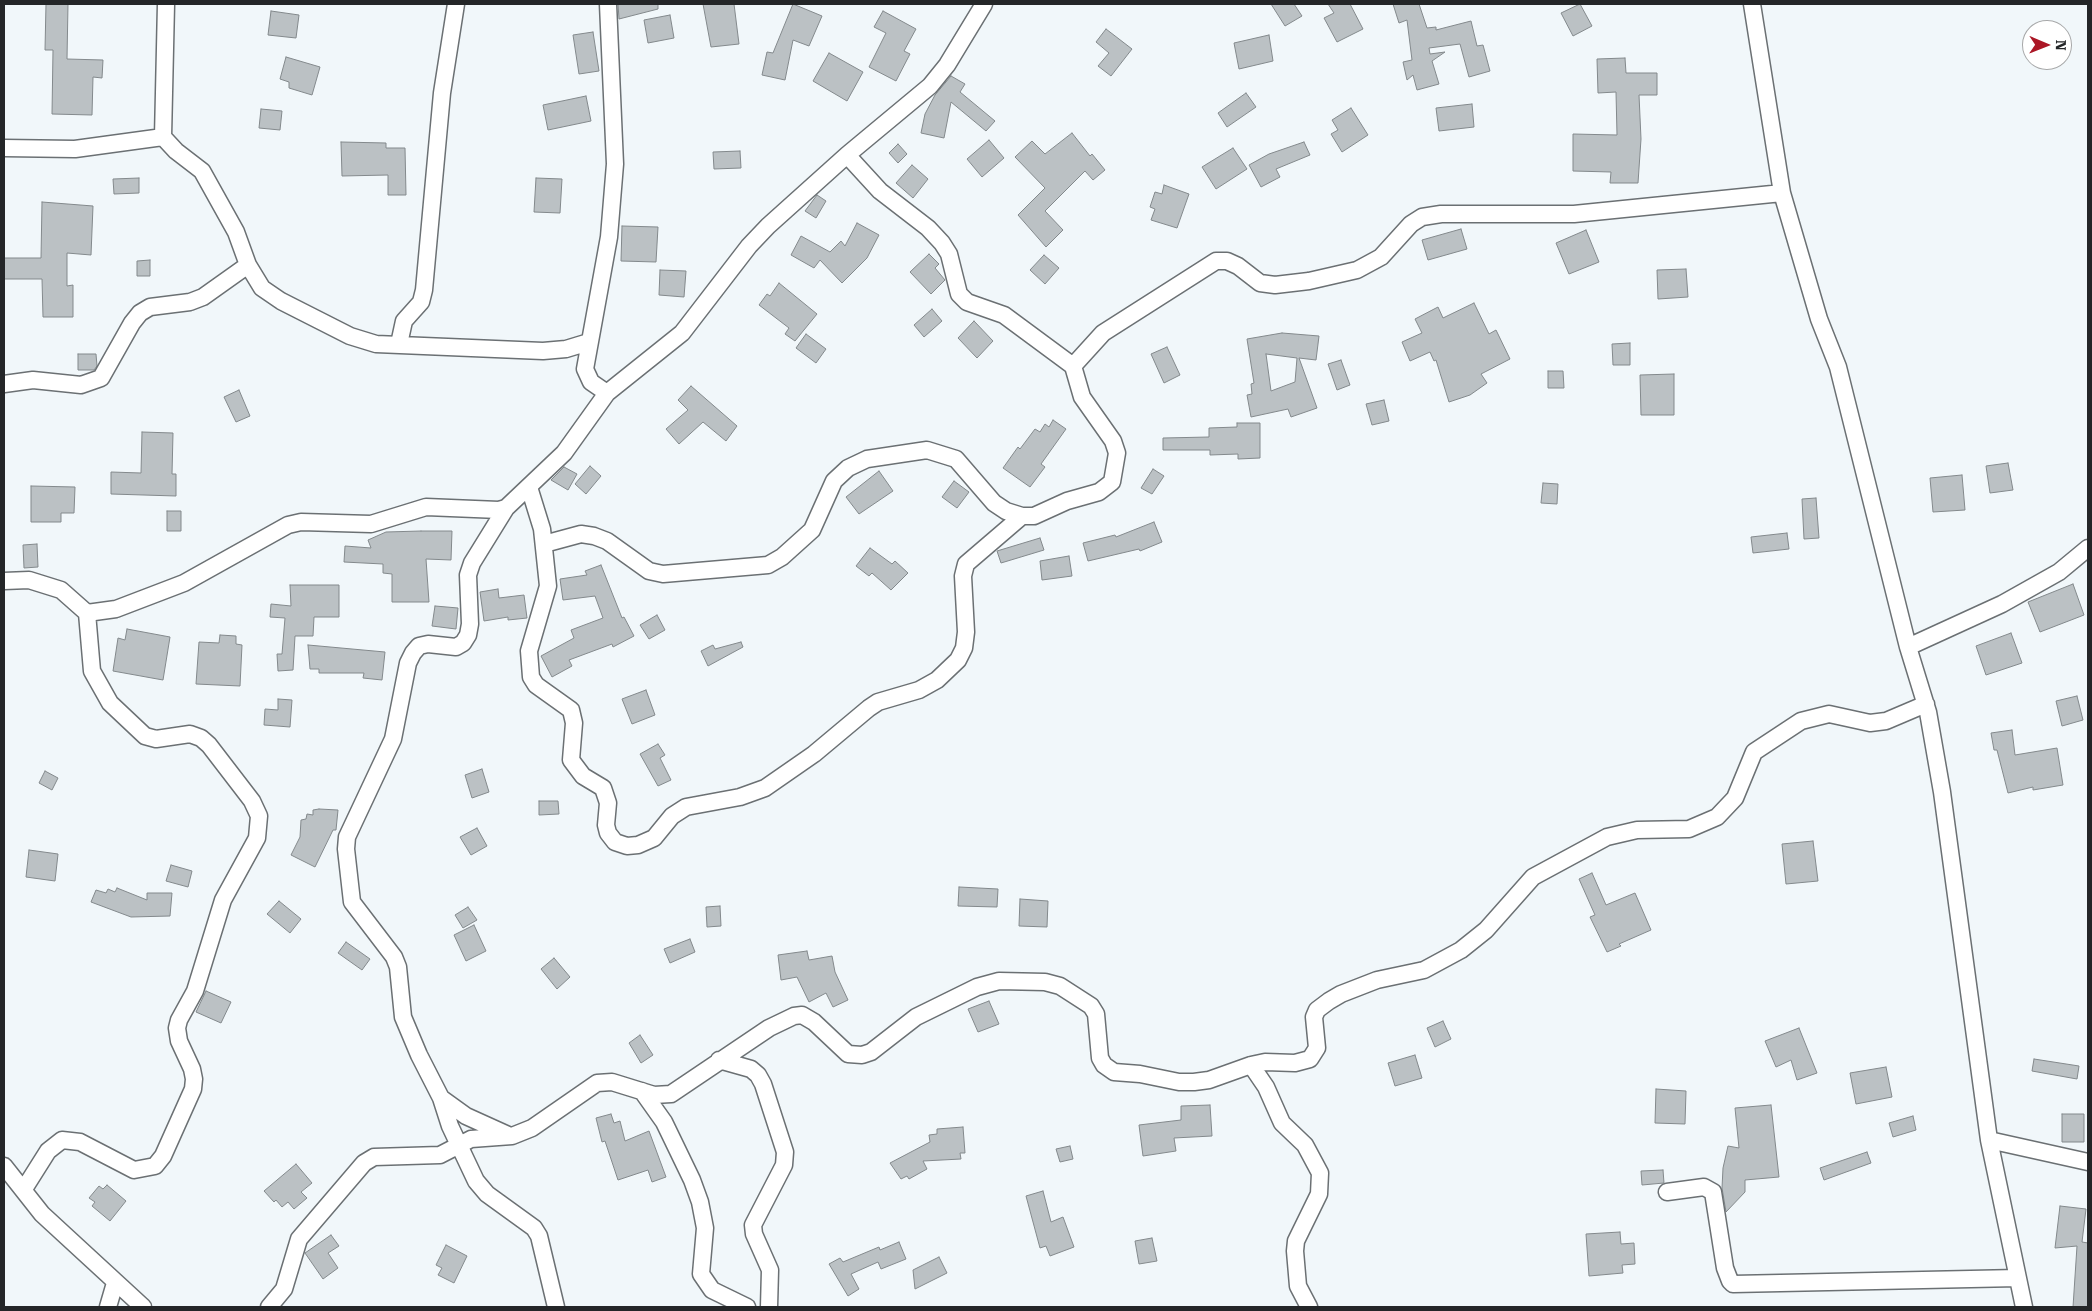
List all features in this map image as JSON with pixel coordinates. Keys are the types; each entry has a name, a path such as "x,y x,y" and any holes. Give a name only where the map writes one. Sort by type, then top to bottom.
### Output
{"street":[{"path":"166,4 163,137 176,151 202,171 236,232 248,265 262,288 281,301 363,341 544,351 566,349 589,342"},
{"path":"399,344 404,321 421,302 424,290 442,94 456,4"},
{"path":"607,393 591,382 586,376 585,369 609,237 615,164 608,4"},
{"path":"556,1307 540,1236 534,1228 487,1194 476,1181 458,1146 441,1098 419,1055 404,1017 394,957 352,902 346,860 347,837 393,739 408,663 413,653 420,646 428,644 456,647 463,643 468,635 470,624 468,575 472,563 506,508 564,453 607,393 682,333 749,246 768,226 847,155 930,86 947,65 984,4"},
{"path":"1752,4 1782,193 1819,319 1838,367 1908,647 1926,704 1942,792 1989,1140 2024,1307"},
{"path":"4,148 75,149 163,137"},
{"path":"544,544 581,534 594,536 607,542 649,571 663,574 768,565 782,557 812,530 834,481 848,468 867,459 927,450 956,459 994,503 1006,511 1022,516 1034,516 1067,501 1098,492 1112,482 1117,453 1113,441 1082,396 1073,366 1004,316 966,302 959,294 949,254 942,242 928,228 880,191 847,155"},
{"path":"1073,366 1103,333 1216,261 1227,261 1238,266 1260,283 1292,283 1358,270 1381,258 1411,224 1422,217 1432,215 1574,214 1782,193"},
{"path":"4,384 18,380 33,380 80,385 101,378 132,323 140,313 150,307 190,302 203,297 248,265"},
{"path":"529,487 542,529 548,594 529,651 530,676 536,685 571,710 574,723 571,760 583,776 603,788 608,803 606,825 608,833 615,842 627,846 654,838 678,811 696,805 751,795 766,788 814,754 878,702 919,690 937,680 958,660 964,648 966,632 963,576 966,564 1022,516"},
{"path":"87,613 123,607 184,583 288,525 300,522 371,524 426,507 499,510 506,508"},
{"path":"1908,647 2002,604 2059,572 2088,548"},
{"path":"4,581 28,580 61,590 87,613 92,671 110,703 145,736 156,739 190,734 201,738 209,745 252,801 259,816 257,838 223,900 195,991 179,1020 177,1028 179,1041 192,1069 193,1088 163,1156 155,1166 134,1170 80,1142 62,1140 48,1151 24,1189"},
{"path":"269,1307 284,1288 299,1239 364,1163 380,1155 440,1155 471,1139 512,1136 532,1128 597,1083 612,1082 654,1095 671,1094 775,1024 794,1016 802,1015 814,1022 848,1054 862,1055 871,1052 908,1022 963,993 986,984 1017,982 1054,983 1087,1002 1096,1014 1100,1058 1104,1065 1114,1072 1140,1074 1179,1082 1194,1082 1208,1080 1265,1062 1295,1063 1310,1059 1317,1048 1314,1017 1318,1010 1328,1001 1377,980 1424,970 1461,950 1486,930 1533,877 1606,837 1637,830 1689,829 1717,817 1735,798 1754,752 1801,721 1828,714 1863,722 1886,721 1926,704"},
{"path":"719,1060 751,1069 758,1075 763,1084 785,1152 784,1165 753,1225 754,1234 770,1270 769,1307"},
{"path":"1251,1065 1266,1087 1282,1123 1305,1145 1320,1173 1319,1194 1296,1241 1295,1252 1298,1286 1309,1307"},
{"path":"642,1091 664,1122 692,1180 700,1202 704,1228 701,1274 712,1290 747,1307"},
{"path":"441,1098 466,1116 512,1136"},
{"path":"1989,1140 2088,1162"},
{"path":"4,1166 42,1214 143,1307"},
{"path":"1667,1192 1704,1187 1713,1192 1725,1268 1733,1284 2018,1278"},
{"path":"108,1307 115,1283"}],"building":[{"path":"46,4 68,4 67,59 103,60 102,78 93,77 92,115 52,114 53,50 45,50"},
{"path":"618,4 658,4 658,9 619,19"},
{"path":"703,4 734,4 739,44 711,47"},
{"path":"793,4 822,16 809,46 793,40 785,80 762,75 767,52 773,53"},
{"path":"1271,4 1294,4 1302,16 1285,26"},
{"path":"1328,4 1350,4 1363,29 1337,42 1324,18 1334,13"},
{"path":"1393,4 1419,4 1427,28 1436,27 1436,30 1471,21 1477,46 1483,45 1490,71 1469,77 1460,44 1429,48 1430,54 1445,52 1432,61 1439,84 1417,90 1413,75 1407,80 1403,62 1412,60 1407,20 1399,23"},
{"path":"1580,4 1592,26 1573,36 1561,13"},
{"path":"271,11 299,15 296,38 268,35"},
{"path":"883,11 916,29 904,51 910,54 896,81 869,67 886,33 874,27"},
{"path":"670,15 674,38 648,43 644,20"},
{"path":"1106,29 1132,49 1111,76 1098,66 1109,53 1096,42"},
{"path":"593,32 599,71 579,74 573,35"},
{"path":"1269,35 1273,61 1239,69 1234,43"},
{"path":"829,53 863,72 847,101 813,81"},
{"path":"286,57 320,67 312,95 289,88 289,82 280,79"},
{"path":"1625,58 1626,73 1657,73 1657,95 1639,95 1641,139 1638,183 1610,183 1611,172 1573,171 1573,134 1617,135 1616,92 1598,93 1597,59"},
{"path":"951,76 965,84 960,92 995,121 986,131 951,102 944,138 921,133 925,114 935,95"},
{"path":"1246,93 1256,107 1227,127 1218,113"},
{"path":"586,96 591,121 548,130 543,105"},
{"path":"1472,104 1474,127 1439,131 1436,108"},
{"path":"1351,108 1368,135 1342,152 1331,134 1338,130 1332,120"},
{"path":"261,109 282,111 280,130 259,128"},
{"path":"1072,133 1090,156 1092,154 1105,170 1093,180 1085,171 1045,211 1063,230 1046,247 1018,215 1045,188 1015,157 1032,141 1045,154"},
{"path":"989,140 1004,158 982,177 967,159"},
{"path":"341,142 386,143 386,148 405,148 406,195 388,195 388,175 342,176"},
{"path":"1304,142 1310,155 1276,169 1280,177 1261,187 1249,165 1269,154"},
{"path":"898,144 907,154 898,163 889,153"},
{"path":"1233,148 1247,169 1216,189 1202,167"},
{"path":"740,151 741,168 714,169 713,152"},
{"path":"912,165 928,179 913,198 896,183"},
{"path":"139,178 139,193 114,194 113,179"},
{"path":"536,178 562,179 560,213 534,212"},
{"path":"1164,185 1189,194 1177,228 1151,220 1155,209 1150,207 1155,192 1162,194"},
{"path":"817,195 826,201 816,218 805,211"},
{"path":"42,202 93,206 91,255 67,253 67,286 73,285 73,317 43,317 42,279 4,279 4,258 41,258"},
{"path":"857,223 879,235 867,258 842,283 820,260 814,268 791,255 801,236 830,252 841,241 845,246"},
{"path":"622,226 658,227 656,262 621,261"},
{"path":"1461,229 1467,249 1428,260 1422,240"},
{"path":"1586,230 1599,262 1569,274 1556,243"},
{"path":"929,254 939,264 935,268 945,280 931,294 910,272"},
{"path":"1044,255 1059,268 1045,284 1030,270"},
{"path":"150,260 150,276 137,276 137,261"},
{"path":"1686,269 1688,297 1658,299 1657,270"},
{"path":"660,270 686,271 684,297 659,295"},
{"path":"779,283 817,314 795,341 785,334 789,328 759,305 767,294 770,296"},
{"path":"1474,303 1489,334 1496,330 1510,359 1481,374 1487,383 1470,395 1449,402 1436,360 1434,361 1430,352 1410,361 1402,342 1422,333 1415,319 1438,307 1443,318"},
{"path":"932,309 942,321 924,337 914,325"},
{"path":"974,321 993,341 977,358 958,338"},
{"path":"1282,333 1319,336 1316,360 1299,358 1317,408 1291,417 1288,409 1251,417 1247,395 1252,394 1251,384 1254,383 1247,339","holes":["1266,354 1297,358 1295,382 1271,391"]},
{"path":"806,334 826,349 816,363 796,348"},
{"path":"1630,343 1630,365 1613,365 1612,344"},
{"path":"1167,347 1180,375 1164,383 1151,354"},
{"path":"78,354 96,354 97,366 94,370 78,370"},
{"path":"1341,360 1350,385 1337,390 1328,364"},
{"path":"1548,371 1563,371 1564,388 1548,388"},
{"path":"1674,374 1674,415 1641,415 1640,375"},
{"path":"691,386 737,426 726,441 703,422 679,444 666,429 688,410 678,400"},
{"path":"239,390 250,416 236,422 224,397"},
{"path":"1384,400 1389,421 1372,425 1366,404"},
{"path":"1053,420 1066,429 1041,464 1045,467 1030,487 1003,468 1018,447 1020,449 1035,429 1040,432 1045,424 1049,427"},
{"path":"1237,423 1260,423 1260,458 1238,459 1238,454 1210,455 1210,450 1163,450 1163,438 1209,437 1209,428 1237,427"},
{"path":"142,432 173,433 172,474 176,474 176,496 111,494 111,472 141,473"},
{"path":"2008,463 2013,490 1990,493 1986,466"},
{"path":"590,466 601,476 586,494 575,484"},
{"path":"564,467 577,474 568,490 551,480"},
{"path":"1153,469 1164,476 1152,494 1141,488"},
{"path":"879,471 893,491 859,514 846,497"},
{"path":"1962,475 1965,510 1933,512 1930,478"},
{"path":"954,481 969,492 957,508 942,497"},
{"path":"1543,483 1558,484 1557,504 1541,503"},
{"path":"31,486 75,487 74,513 61,513 61,522 31,522"},
{"path":"1816,498 1819,538 1804,539 1802,499"},
{"path":"167,511 181,511 181,531 167,531"},
{"path":"1154,522 1162,542 1140,551 1139,549 1088,561 1083,543 1115,535 1116,537"},
{"path":"452,531 451,560 426,559 429,602 392,602 392,574 383,573 383,564 344,562 345,546 371,548 368,540 386,532"},
{"path":"1787,533 1789,549 1753,553 1751,537"},
{"path":"1040,538 1044,550 1001,563 997,551"},
{"path":"37,544 38,567 24,568 23,545"},
{"path":"870,548 892,564 895,561 908,573 891,590 872,573 869,576 856,566"},
{"path":"1069,556 1072,576 1042,580 1040,561"},
{"path":"601,565 622,618 624,617 634,636 613,647 612,644 569,660 572,666 552,677 541,656 574,638 571,630 603,618 595,596 563,600 560,579 587,575 585,571"},
{"path":"2073,584 2084,615 2040,632 2028,602"},
{"path":"290,585 339,585 339,617 314,617 313,636 295,636 293,670 278,671 277,654 282,654 285,618 270,617 271,604 291,606"},
{"path":"498,589 499,598 524,595 527,618 508,620 508,617 484,621 480,592"},
{"path":"435,606 458,608 456,629 432,626"},
{"path":"657,615 665,630 649,639 640,625"},
{"path":"127,629 170,637 163,680 113,671 118,638 125,640"},
{"path":"2011,633 2022,663 1986,675 1976,646"},
{"path":"220,635 236,636 236,644 242,645 240,686 196,684 199,642 219,643"},
{"path":"741,642 743,647 708,666 701,651 713,645 715,649"},
{"path":"308,645 385,652 382,680 363,678 364,673 319,673 319,669 310,669"},
{"path":"646,690 655,715 632,724 622,699"},
{"path":"2077,696 2083,720 2062,726 2056,701"},
{"path":"278,699 292,700 290,727 264,725 265,709 278,710"},
{"path":"2012,730 2015,755 2057,748 2063,785 2033,790 2033,787 2008,793 1997,750 1994,750 1991,733"},
{"path":"658,744 665,755 660,758 671,780 658,786 640,754"},
{"path":"482,769 489,792 472,798 465,775"},
{"path":"45,771 58,778 52,790 39,783"},
{"path":"539,801 558,801 559,814 539,815"},
{"path":"313,810 338,810 336,830 333,830 315,867 291,855 300,837 301,820 306,819 307,814 313,815"},
{"path":"477,828 487,846 471,855 460,837"},
{"path":"1813,841 1818,881 1786,884 1782,844"},
{"path":"29,850 58,854 55,881 26,877"},
{"path":"171,865 192,871 188,887 166,881"},
{"path":"1592,873 1606,905 1635,893 1651,930 1619,944 1621,946 1607,952 1590,917 1595,915 1579,879"},
{"path":"959,887 998,889 997,907 958,906"},
{"path":"117,888 147,900 147,893 172,893 170,916 131,917 91,902 96,890 106,893 108,889 115,892"},
{"path":"1020,899 1048,901 1047,927 1019,926"},
{"path":"279,901 301,919 290,933 267,914"},
{"path":"720,906 721,926 707,927 706,907"},
{"path":"468,907 477,920 463,928 455,915"},
{"path":"474,925 486,951 466,961 454,935"},
{"path":"690,939 695,952 670,963 664,949"},
{"path":"346,942 370,959 362,970 338,953"},
{"path":"807,951 809,960 832,956 835,972 848,1000 833,1007 826,993 809,1002 797,977 781,980 778,955"},
{"path":"554,958 570,977 557,989 541,969"},
{"path":"206,991 231,1002 221,1023 196,1012"},
{"path":"989,1001 999,1024 978,1032 968,1009"},
{"path":"1443,1021 1451,1039 1435,1047 1427,1028"},
{"path":"1799,1028 1817,1073 1797,1080 1791,1060 1776,1067 1765,1041"},
{"path":"640,1035 653,1055 641,1063 629,1043"},
{"path":"1415,1055 1422,1078 1395,1086 1388,1063"},
{"path":"2034,1059 2079,1066 2077,1079 2032,1071"},
{"path":"1886,1067 1892,1097 1856,1104 1850,1073"},
{"path":"1656,1089 1686,1091 1685,1124 1655,1123"},
{"path":"1210,1105 1212,1136 1174,1138 1176,1151 1143,1156 1139,1125 1181,1120 1181,1106"},
{"path":"1771,1105 1779,1177 1745,1180 1745,1192 1726,1212 1722,1188 1723,1168 1728,1146 1739,1148 1735,1108"},
{"path":"611,1114 614,1123 620,1121 625,1141 649,1131 666,1177 652,1182 648,1170 618,1180 605,1141 602,1142 596,1118"},
{"path":"2062,1114 2084,1114 2084,1142 2062,1142"},
{"path":"1913,1116 1916,1130 1893,1137 1889,1123"},
{"path":"963,1127 965,1153 960,1153 961,1159 923,1161 927,1169 909,1179 907,1176 901,1179 890,1163 930,1142 929,1135 937,1134 937,1129"},
{"path":"1070,1146 1073,1159 1060,1162 1056,1149"},
{"path":"1867,1152 1871,1163 1824,1180 1820,1168"},
{"path":"296,1164 312,1183 301,1192 307,1198 294,1209 288,1202 282,1207 276,1200 274,1202 264,1191"},
{"path":"1663,1170 1664,1183 1642,1185 1641,1171"},
{"path":"107,1185 126,1201 110,1221 92,1206 95,1202 89,1198 99,1186 103,1189"},
{"path":"1043,1191 1051,1222 1063,1217 1074,1247 1050,1256 1046,1246 1040,1248 1026,1196"},
{"path":"2060,1206 2086,1209 2082,1242 2088,1243 2088,1307 2073,1307 2077,1246 2055,1248"},
{"path":"1620,1232 1621,1244 1634,1243 1635,1264 1622,1265 1623,1273 1589,1276 1586,1234"},
{"path":"331,1235 339,1246 328,1253 338,1268 323,1279 305,1253"},
{"path":"1152,1238 1157,1261 1139,1264 1135,1241"},
{"path":"899,1242 906,1259 881,1269 878,1262 851,1274 859,1289 848,1296 829,1264 840,1258 843,1262 879,1247 880,1250"},
{"path":"446,1245 467,1256 454,1283 438,1275 442,1268 436,1265"},
{"path":"939,1257 947,1273 915,1289 913,1270"}]}
